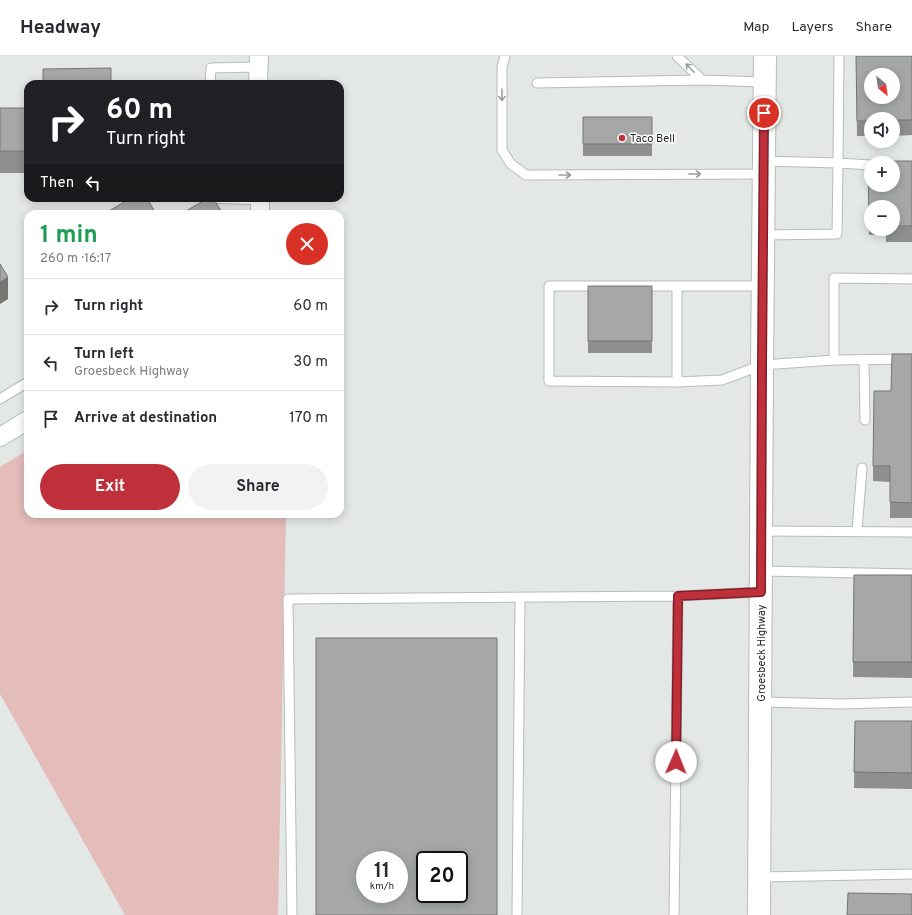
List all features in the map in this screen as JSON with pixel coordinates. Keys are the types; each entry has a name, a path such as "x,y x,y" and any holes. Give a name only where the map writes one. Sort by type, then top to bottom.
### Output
{"main road":[{"name":"Groesbeck Highway","path":"759,915 764,56"}],"street":[{"path":"0,437 24,422"}],"lane":[{"path":"505,56 502,66 502,150 511,164 526,175 838,163 864,165"},
{"path":"677,56 702,80"},
{"path":"764,235 837,234 839,56"},
{"path":"210,80 211,68 258,69"},
{"path":"537,82 702,80 764,82"},
{"path":"242,202 260,204"},
{"path":"834,360 834,278 912,279"},
{"path":"763,286 549,286 548,381 677,382 722,380 762,365 834,360 912,360"},
{"path":"676,286 677,382"},
{"path":"864,360 864,420"},
{"path":"0,399 24,384"},
{"path":"858,531 862,468"},
{"path":"762,531 912,532"},
{"path":"292,915 288,598 678,596 761,582 912,574"},
{"path":"674,915 678,596"},
{"path":"517,915 520,597"},
{"path":"761,702 842,704 912,702"},
{"path":"759,877 912,874"}],"shaded area":[{"path":"24,452 24,518 286,518 278,915 125,915 0,694 0,467"}],"building":[{"path":"856,56 912,56 912,120 900,120 900,112 864,112 864,121 857,121"},
{"path":"111,68 111,80 43,80 43,69"},
{"path":"0,108 24,108 24,151 0,151"},
{"path":"583,117 652,117 652,144 583,144"},
{"path":"900,161 912,161 912,226 900,226 900,200 869,200 868,192 900,192"},
{"path":"124,202 149,202 154,210 111,210"},
{"path":"201,202 216,202 220,210 188,210"},
{"path":"0,264 8,277 0,282"},
{"path":"588,286 652,286 652,341 588,341"},
{"path":"892,354 912,354 912,503 890,502 890,466 873,466 874,391 891,391"},
{"path":"854,575 912,575 912,662 853,662"},
{"path":"316,638 497,638 497,915 316,915"},
{"path":"855,721 912,721 912,773 854,772"},
{"path":"848,893 912,894 912,915 847,915"}],"place":[{"name":"Taco Bell","path":"622,138"}],"route":[{"path":"676,762 678,596 761,592 764,113"}]}
